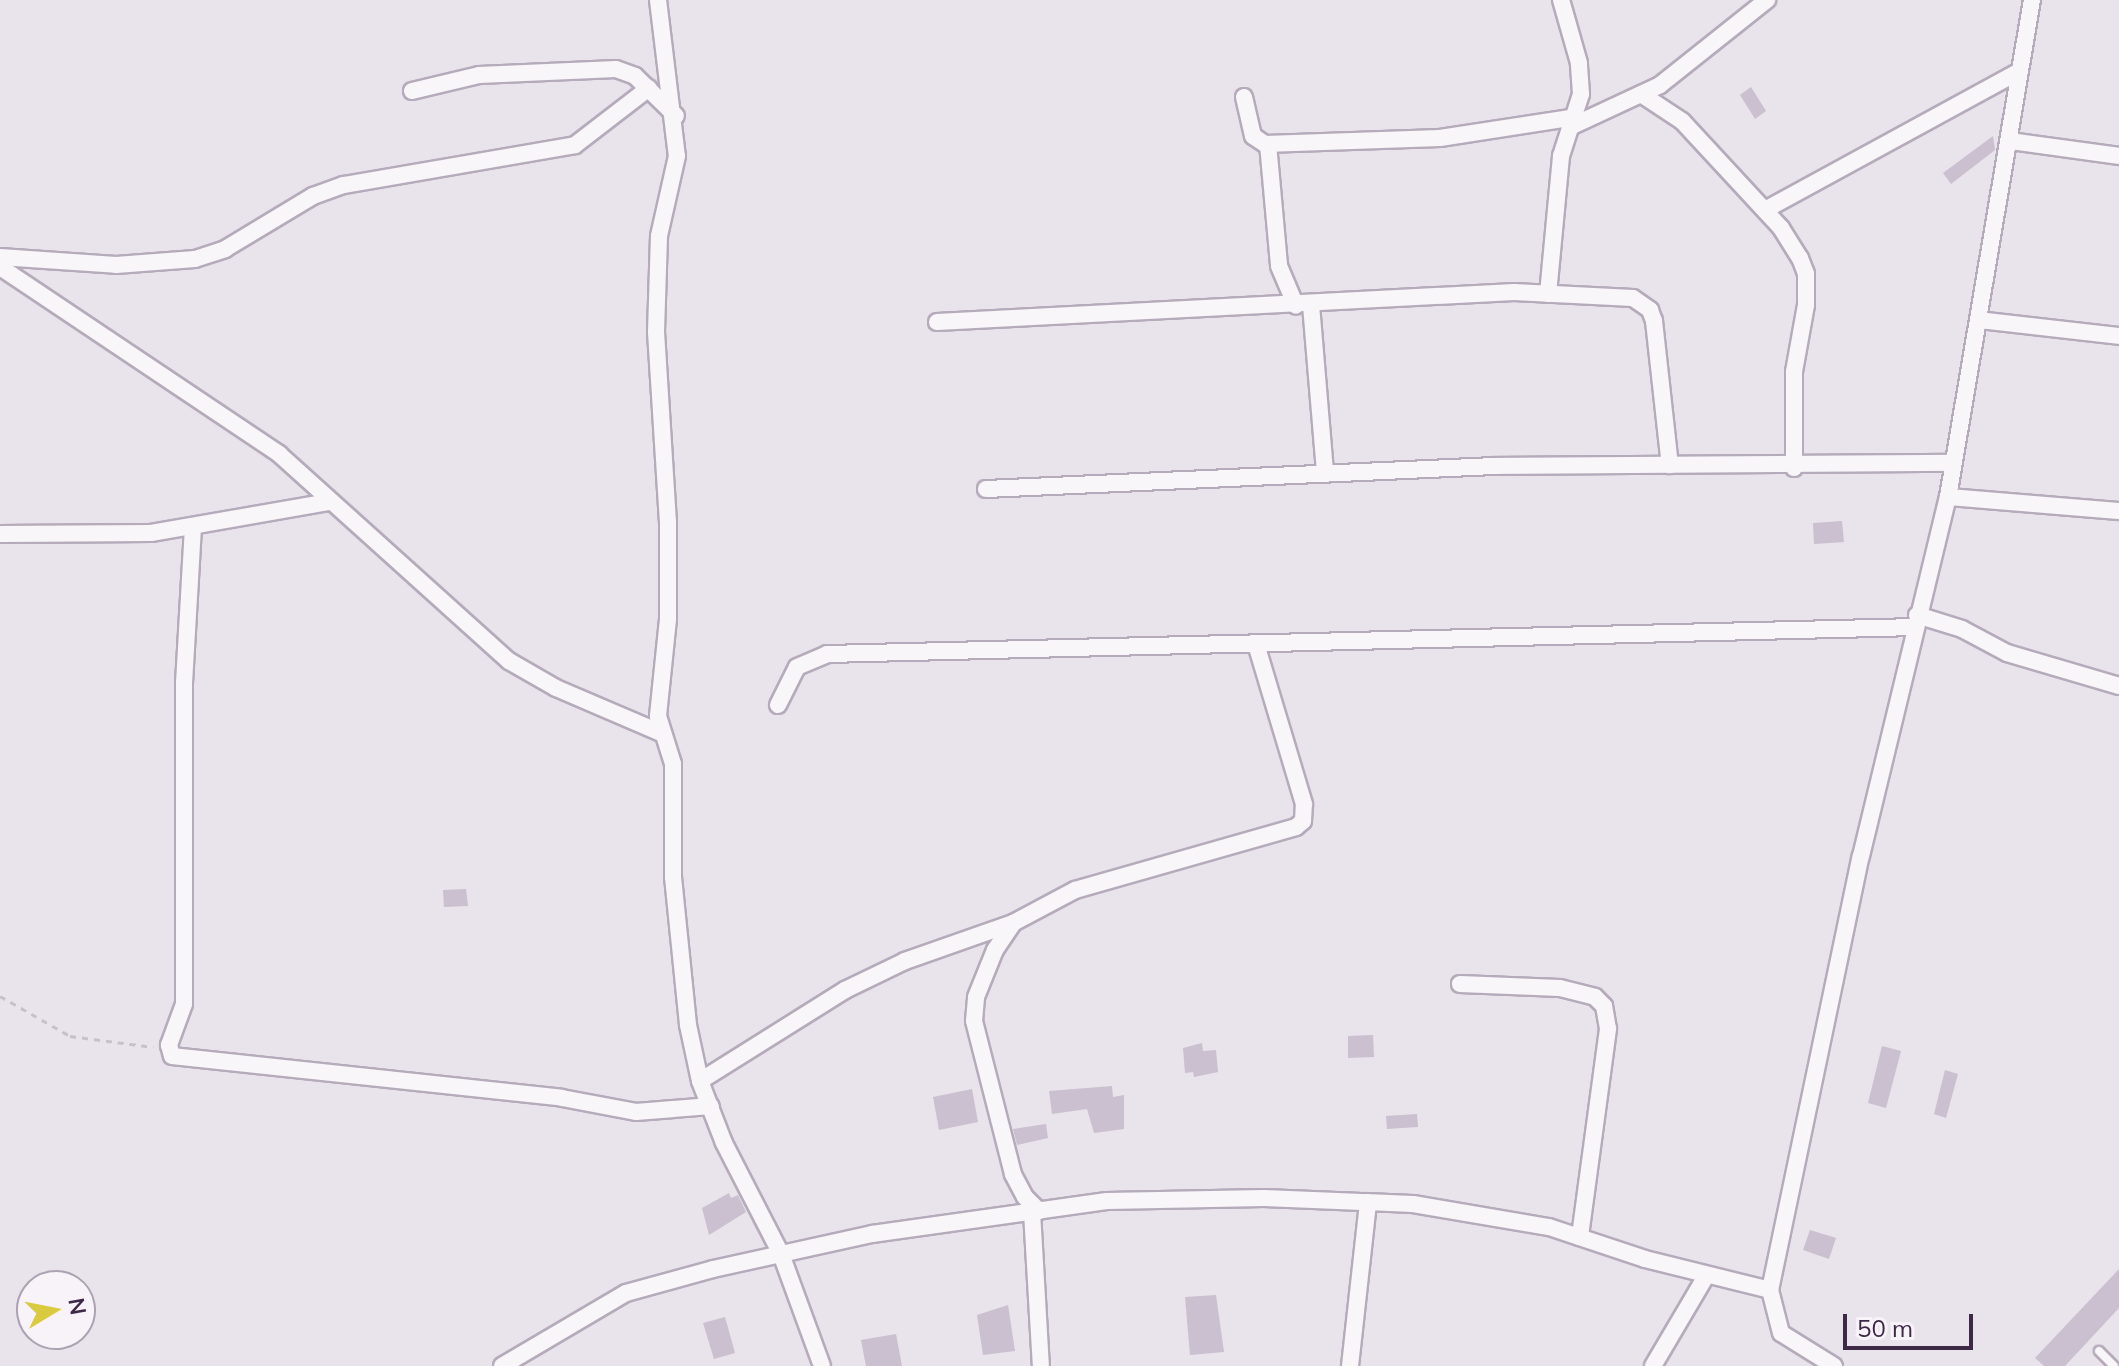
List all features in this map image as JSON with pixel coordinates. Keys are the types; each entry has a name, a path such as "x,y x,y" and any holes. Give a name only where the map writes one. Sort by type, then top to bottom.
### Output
{"street":[{"path":"658,0 676,116 677,156 659,236 657,300 668,522 661,733 673,764 673,877 688,1025 700,1081 781,1254 822,1366"},
{"path":"1244,97 1253,136 1268,144 1440,138 1572,122 1660,85 1767,0"},
{"path":"1834,1366 1781,1333 1770,1290 1916,621 1948,497 2032,0"},
{"path":"1548,294 1561,156 1581,94 1579,63 1568,3"},
{"path":"412,91 479,75 616,69 649,88 676,116"},
{"path":"1765,210 2020,71"},
{"path":"0,257 116,265 195,259 225,249 313,196 344,185 575,145 649,88"},
{"path":"1641,94 1682,121 1765,210 1806,274 1794,372 1794,468"},
{"path":"2010,141 2119,156"},
{"path":"1268,144 1279,266 1303,306 1325,470"},
{"path":"0,267 267,446 509,661 556,688 661,733"},
{"path":"937,322 1548,294 1633,298 1650,310 1670,465"},
{"path":"1979,320 2119,336"},
{"path":"986,489 1325,470 1670,465 1794,468 1952,463"},
{"path":"1948,497 2119,511"},
{"path":"0,534 112,536 193,527 329,502"},
{"path":"193,527 184,682 184,1004 169,1049 174,1057 562,1098 636,1112 711,1106"},
{"path":"778,705 797,667 827,654 1048,645 1256,644 1916,621 1952,625 2007,653 2119,686"},
{"path":"700,1081 845,990 905,961 1013,923 1075,890 1296,827 1303,821 1301,791 1256,644"},
{"path":"1013,923 995,950 973,1010 1013,1174 1036,1212 1041,1366"},
{"path":"1460,984 1560,988 1595,997 1604,1006 1608,1029 1580,1237"},
{"path":"502,1366 626,1293 781,1254 948,1222 1107,1201 1368,1202 1428,1206 1580,1237 1706,1276 1770,1290"},
{"path":"1350,1366 1368,1202"},
{"path":"1653,1366 1706,1276"}],"lane":[{"path":"2099,1351 2114,1366"}],"path":[{"path":"0,996 70,1036 169,1049"}],"building":[{"path":"1751,87 1766,111 1755,119 1740,95"},
{"path":"1993,136 1995,150 1951,184 1943,173"},
{"path":"1842,521 1844,542 1814,544 1813,523"},
{"path":"466,889 468,906 444,907 443,890"},
{"path":"1373,1035 1374,1057 1348,1058 1348,1036"},
{"path":"1202,1043 1203,1051 1216,1050 1218,1072 1194,1077 1193,1072 1185,1073 1183,1048"},
{"path":"1882,1046 1901,1051 1886,1108 1868,1103"},
{"path":"1945,1070 1958,1074 1946,1118 1934,1114"},
{"path":"1112,1086 1113,1097 1124,1095 1124,1129 1094,1133 1087,1109 1052,1114 1049,1091"},
{"path":"972,1089 978,1122 939,1130 933,1097"},
{"path":"1417,1114 1418,1127 1387,1129 1386,1116"},
{"path":"1046,1124 1048,1138 1017,1145 1013,1129"},
{"path":"729,1193 731,1198 738,1195 746,1212 709,1235 702,1208"},
{"path":"1810,1230 1836,1238 1829,1259 1803,1250"},
{"path":"2119,1269 2119,1308 2065,1366 2044,1366 2035,1358"},
{"path":"1216,1295 1224,1352 1190,1355 1185,1297"},
{"path":"1008,1305 1015,1351 983,1355 977,1315"},
{"path":"725,1317 735,1353 714,1359 703,1323"},
{"path":"896,1334 902,1366 866,1366 861,1340"}]}
